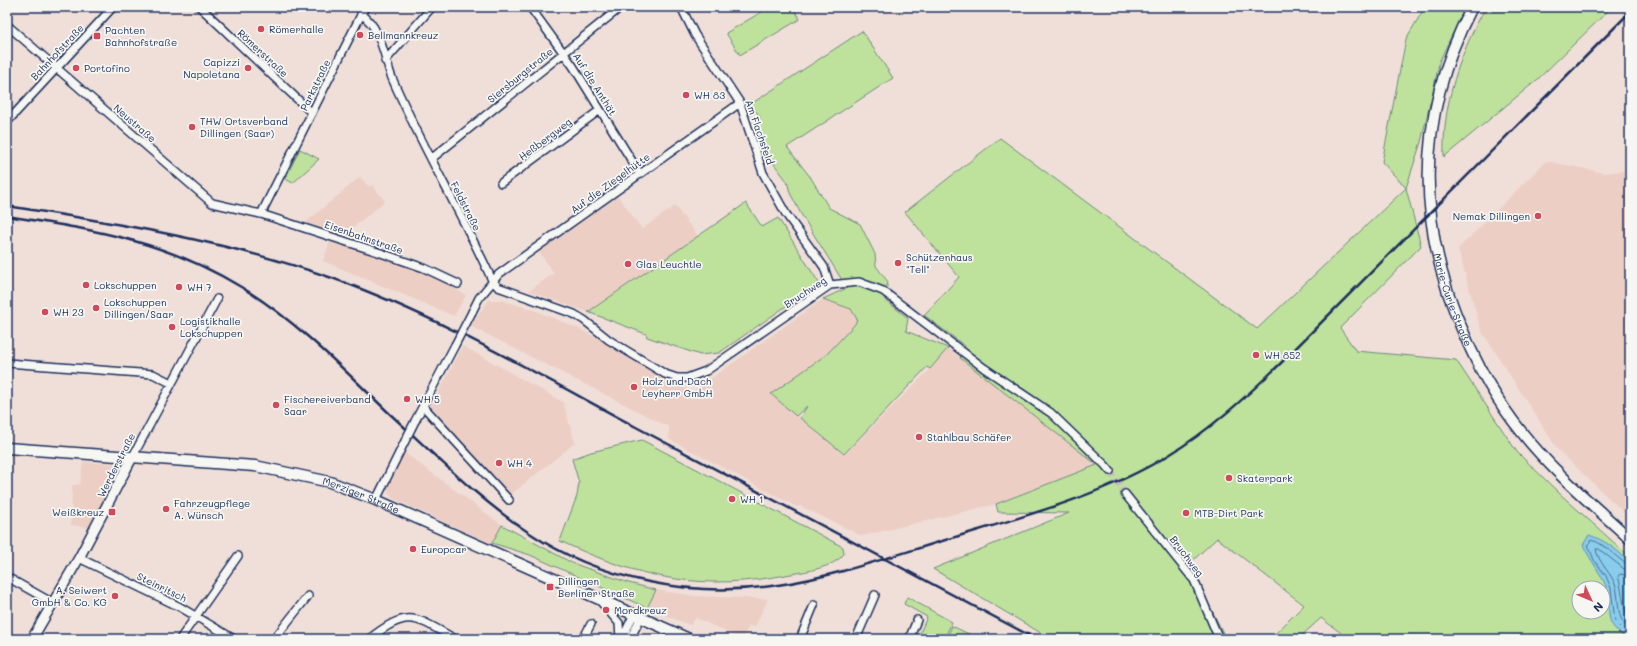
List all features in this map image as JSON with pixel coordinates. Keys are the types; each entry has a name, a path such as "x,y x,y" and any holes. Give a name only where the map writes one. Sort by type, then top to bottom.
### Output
{"main road":[{"name":"Marie-Curie-Straße","path":"1472,7 1453,47 1442,78 1430,141 1429,202 1433,240 1441,272 1472,353 1504,408 1541,455 1630,539"},
{"name":"Merziger Straße","path":"7,448 255,466 330,482 376,500 689,639"}],"street":[{"name":"Bahnhofstraße","path":"7,122 113,7"},
{"name":"Römerstraße","path":"200,7 312,112"},
{"name":"Parkstraße","path":"261,214 365,7"},
{"path":"385,61 432,7"},
{"name":"Auf die Anthät","path":"530,7 564,53 640,174"},
{"name":"Siersburgstraße","path":"431,159 621,7"},
{"name":"Am Flachsfeld","path":"682,7 695,35 740,103 763,173 786,214 824,267 830,285"},
{"name":"Feldstraße","path":"361,14 374,26 385,61 401,99 492,280"},
{"name":"Neustraße","path":"7,25 208,200 225,207 261,214"},
{"name":"Auf die Ziegelhütte","path":"492,280 740,103"},
{"name":"Heßbergweg","path":"502,184 600,110"},
{"name":"Bahnhofstraße","path":"7,117 16,111"},
{"name":"Eisenbahnstraße","path":"261,214 424,268 458,284"},
{"path":"376,500 479,298 492,280"},
{"name":"Bruchweg","path":"492,280 498,287 574,314 609,340 665,374 676,378 687,378 712,367 830,285 859,282 883,291 984,368 1051,414 1110,471"},
{"name":"Werderstraße","path":"32,639 79,558 217,299"},
{"path":"7,363 153,374 171,383"},
{"path":"423,406 509,500"},
{"name":"Bruchweg","path":"1125,494 1194,580 1219,639"},
{"path":"180,639 195,615 238,556"},
{"name":"Steinritsch","path":"79,558 195,615 234,639"},
{"path":"7,576 53,603"},
{"path":"856,639 875,595"},
{"path":"274,639 308,596"},
{"path":"598,599 610,610 618,623 621,639"},
{"path":"800,639 814,604"},
{"path":"621,639 637,616"},
{"path":"630,639 637,616"},
{"path":"369,639 390,624 405,618 421,621 455,639"},
{"path":"909,639 917,620"},
{"path":"583,639 591,624"}],"shaded area":[{"path":"1546,161 1605,173 1630,170 1630,518 1558,450 1481,330 1458,249"},
{"path":"360,177 369,187 372,185 385,201 343,236 305,223"},
{"path":"618,196 642,229 675,206 698,236 588,312 529,291 554,273 539,252"},
{"path":"331,239 410,268 445,283 466,295 454,316 323,261"},
{"path":"823,299 851,309 857,319 855,324 827,354 771,394 844,455 930,369 948,348 1097,465 996,504 862,536 800,506 797,507 669,439 669,427 470,326 489,300 502,300 539,312 582,330 692,392"},
{"path":"463,346 563,402 575,443 509,496 486,473 431,406"},
{"path":"405,453 502,525 492,544 392,498 388,492 389,484"},
{"path":"83,462 122,464 92,528 71,525 72,485 80,484"},
{"path":"656,590 695,596 768,599 755,627 749,626 742,639 696,618 690,625 647,608"}],"green space":[{"path":"770,7 793,7 800,19 740,55 726,33"},
{"path":"1425,7 1465,7 1440,60 1421,142 1406,188 1382,162 1406,39"},
{"path":"1486,7 1612,7 1537,80 1444,157 1446,118 1454,79 1468,42"},
{"path":"862,31 893,78 787,147 811,178 829,208 860,224 875,254 876,266 888,282 884,299 908,318 906,331 948,348 930,369 927,367 844,454 800,418 807,406 796,416 771,394 827,354 855,324 857,319 851,309 823,299 847,288 801,214 790,193 787,181 761,147 756,126 760,117 751,104"},
{"path":"1000,138 1257,329 1406,188 1421,246 1340,328 1356,351 1456,360 1517,452 1559,493 1630,557 1630,639 1349,639 1321,618 1298,639 1270,639 1304,605 1217,538 1189,564 1226,639 1051,639 933,569 1069,513 998,512 996,504 1097,465 960,358 965,346 924,315 959,277 905,212"},
{"path":"300,149 319,159 293,183 285,179"},
{"path":"746,203 762,227 778,218 819,283 719,353 700,355 647,337 646,334 588,312"},
{"path":"642,440 843,547 844,554 839,559 827,566 805,572 729,582 700,581 645,573 618,565 560,541 577,496 579,483 572,459 591,452"},
{"path":"502,525 572,563 629,583 656,590 647,608 530,555 492,543"},
{"path":"907,597 952,622 944,639 934,639 920,633 927,617 904,604"},
{"path":"952,626 973,636 971,639 950,639 947,637"}],"water":[{"path":"1589,535 1611,546 1630,563 1630,639 1619,633 1611,623 1611,580 1603,580 1583,545"}],"tunnel":[{"path":"1110,471 1125,494"}],"railway":[{"path":"7,216 69,226 128,239 184,258 241,287 262,300 319,346 474,491 528,532 556,549 616,574 648,582 680,587 713,589 746,589 778,585 798,582 859,566 1057,506 1142,470 1169,455 1199,435 1281,363 1630,12"},
{"path":"7,206 130,226 212,243 292,265 371,293 487,347 1036,639"}],"place":[{"name":"Römerhalle","path":"261,29"},
{"name":"Bellmannkreuz","path":"360,35"},
{"name":"Pachten Bahnhofstraße","path":"97,36"},
{"name":"Portofino","path":"76,68"},
{"name":"Capizzi Napoletana","path":"248,68"},
{"name":"WH 83","path":"686,95"},
{"name":"THW Ortsverband Dillingen (Saar)","path":"192,127"},
{"name":"Nemak Dillingen","path":"1538,216"},
{"name":"Schützenhaus \"Tell\"","path":"898,263"},
{"name":"Glas Leuchtle","path":"628,264"},
{"name":"Lokschuppen","path":"86,285"},
{"name":"WH 7","path":"179,287"},
{"name":"Lokschuppen Dillingen/Saar","path":"96,308"},
{"name":"WH 23","path":"45,312"},
{"name":"Logistikhalle Lokschuppen","path":"172,327"},
{"name":"WH 852","path":"1256,355"},
{"name":"Holz und Dach Leyherr GmbH","path":"634,387"},
{"name":"WH 5","path":"407,399"},
{"name":"Fischereiverband Saar","path":"276,405"},
{"name":"Stahlbau Schäfer","path":"919,437"},
{"name":"WH 4","path":"499,463"},
{"name":"Skaterpark","path":"1229,478"},
{"name":"WH 1","path":"732,499"},
{"name":"Fahrzeugpflege A. Wünsch","path":"166,509"},
{"name":"Weißkreuz","path":"112,512"},
{"name":"MTB-Dirt Park","path":"1186,513"},
{"name":"Europcar","path":"413,549"},
{"name":"Dillingen Berliner Straße","path":"550,587"},
{"name":"A. Seiwert GmbH & Co. KG","path":"115,596"},
{"name":"Mordkreuz","path":"606,610"}]}
